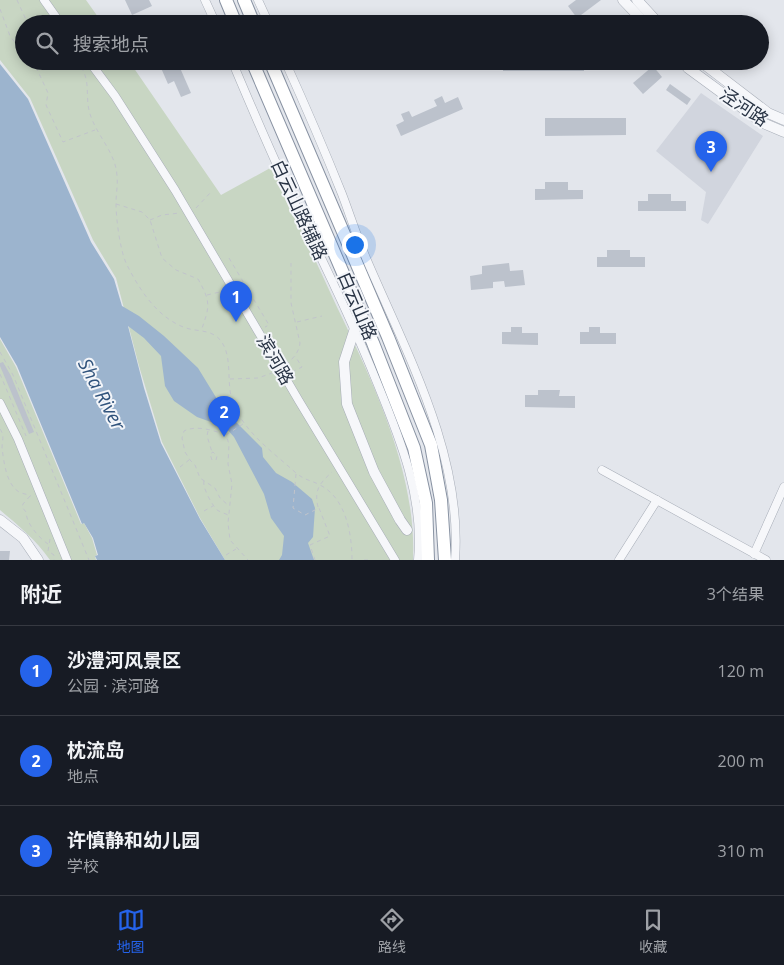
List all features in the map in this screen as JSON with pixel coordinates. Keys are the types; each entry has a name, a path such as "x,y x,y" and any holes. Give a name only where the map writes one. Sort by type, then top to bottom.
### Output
{"highway":[{"path":"226,0 232,15"},
{"path":"244,0 250,15"},
{"name":"白云山路","path":"256,70 360,313 414,448 426,503 428,560"},
{"name":"白云山路","path":"274,70 388,337 431,445 441,500 445,560"}],"street":[{"path":"44,0 55,15"},
{"path":"206,0 212,15"},
{"path":"258,0 265,15"},
{"path":"623,0 637,15"},
{"path":"637,0 651,15"},
{"name":"滨河路","path":"96,70 115,96 175,190 395,560"},
{"name":"白云山路辅路","path":"236,70 281,175 355,328 401,442 416,500 418,560"},
{"path":"289,70 343,196 372,274 419,380 440,442 448,471 454,510 454,560"},
{"name":"泾河路","path":"691,70 763,123 784,132"},
{"name":"泾河路","path":"712,70 768,113 784,120"},
{"path":"360,313 344,362 347,404 374,472 407,530"},
{"path":"0,403 18,439 67,560"},
{"path":"602,470 766,560"},
{"path":"754,554 784,487"},
{"path":"619,560 657,500"},
{"path":"0,520 23,538 38,560"}],"path":[{"path":"17,0 24,15"},
{"path":"0,9 10,36 15,42"},
{"path":"37,70 48,93 46,105 63,142 96,129"},
{"path":"81,70 88,83 87,104 96,129 115,163 118,178 116,204 126,261 139,284 164,318 187,329 214,335 221,341 227,356 233,402 243,424 296,474 304,480 320,484 333,495 349,524 352,560"},
{"path":"116,204 142,212 150,220 162,258 176,270 198,279 209,300 201,331"},
{"path":"228,258 270,325 258,331"},
{"path":"283,373 299,350 300,343 291,303 291,263"},
{"path":"296,322 322,316"},
{"path":"0,352 13,374 89,560"},
{"path":"229,379 258,378 302,367 295,356"},
{"path":"0,374 26,436"},
{"path":"226,435 243,424"},
{"path":"229,506 220,498 215,488 200,478 195,464 185,452 182,438 184,431 190,427 216,431 226,435 229,444 228,464 232,484 228,523 230,540 248,560"},
{"path":"0,429 4,438 2,448 4,467 9,481 18,491 30,496 41,496"},
{"path":"208,430 207,436 212,452 210,454 212,460"},
{"path":"212,452 216,453 216,460"},
{"path":"180,467 190,460"},
{"path":"315,560 310,545 330,536 318,508 316,496 320,484 338,467"},
{"path":"296,474 293,508 305,515 318,508"},
{"path":"204,481 203,488 214,506 219,511 229,515"},
{"path":"30,496 22,508 26,512 26,518 39,537 48,544"},
{"path":"204,512 214,506"},
{"path":"54,560 54,555 48,550 48,544 50,536 55,532"},
{"path":"226,555 236,548"},
{"path":"364,560 369,560"}],"shaded area":[{"path":"701,93 763,136 708,224 701,220 706,192 656,151"}],"green space":[{"path":"0,0 86,0 97,15 15,15 15,70 135,70 221,195 272,167 364,365 390,429 408,494 413,560 225,560 200,518 162,442 139,366 116,278 93,240 30,98 0,60"},
{"path":"0,339 16,367 81,524 84,523 92,538 97,555 95,556 96,560 50,560 33,539 0,510"}],"water":[{"name":"Sha River","path":"0,64 28,99 91,242 114,279 122,306 139,316 164,336 198,368 217,399 234,420 262,448 263,457 276,473 292,482 312,499 315,508 313,537 308,543 314,560 279,560 282,555 284,536 271,518 264,494 234,437 225,427 197,417 174,401 165,386 161,356 144,338 128,326 161,443 200,519 225,560 97,560 95,556 98,555 93,538 84,523 82,524 17,366 0,337"}],"building":[{"path":"125,0 149,0 152,6 132,15"},
{"path":"576,0 601,0 581,15 575,15 568,6"},
{"path":"162,70 181,70 191,93 181,97 174,81 168,84"},
{"path":"503,70 584,70 584,71"},
{"path":"648,70 656,70 662,77 643,94 633,83"},
{"path":"670,84 691,99 687,105 666,90"},
{"path":"442,96 445,103 458,97 463,109 401,136 396,125 404,121 401,114 409,111 412,117 437,106 434,100"},
{"path":"545,118 626,118 626,135 545,136"},
{"path":"545,182 568,182 568,190 583,190 583,199 535,200 535,189 545,189"},
{"path":"648,194 671,194 671,201 686,201 686,211 638,211 638,201 648,201"},
{"path":"607,250 630,250 630,257 645,257 645,267 597,267 597,257 607,257"},
{"path":"509,263 510,271 523,270 525,285 505,287 504,281 493,282 493,288 471,290 470,276 482,274 482,266"},
{"path":"511,327 522,327 522,333 538,333 538,345 502,344 502,332 511,332"},
{"path":"589,327 600,327 600,333 616,333 616,344 580,344 580,332 589,332"},
{"path":"3,362 11,376 34,432 29,434 0,366 0,363"},
{"path":"538,390 560,390 559,396 575,396 575,408 525,407 525,395 538,395"},
{"path":"0,551 10,551 9,560 0,560"}],"place":[{"name":"许慎静和幼儿园","path":"711,172"},
{"name":"沙澧河风景区","path":"236,322"},
{"name":"枕流岛","path":"224,437"}]}
